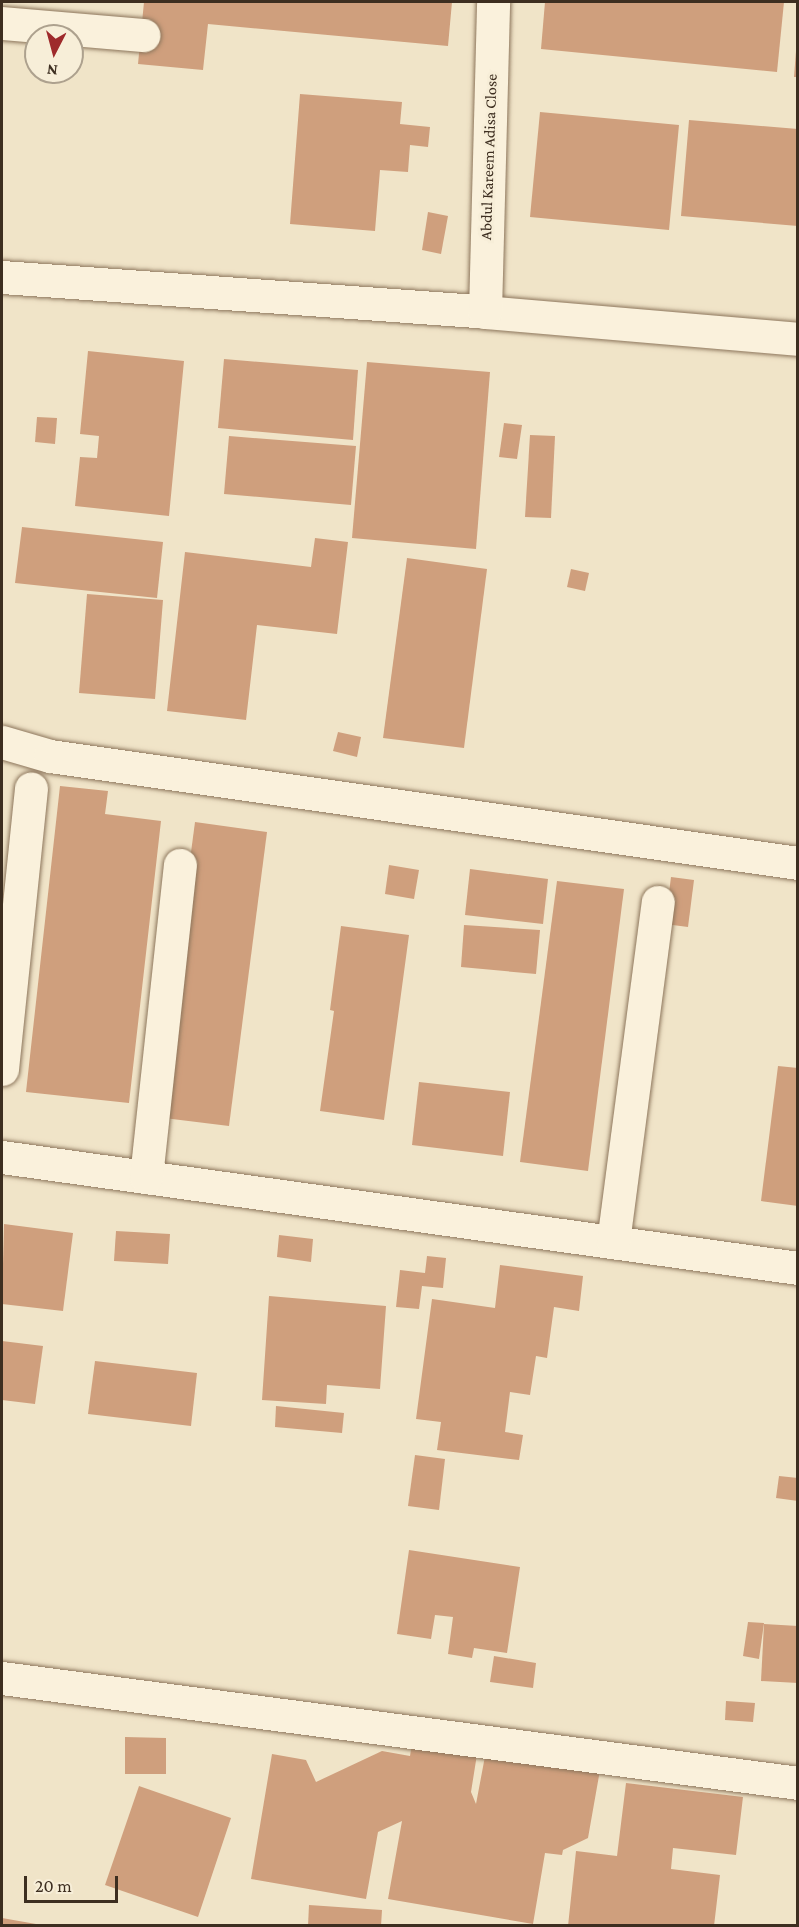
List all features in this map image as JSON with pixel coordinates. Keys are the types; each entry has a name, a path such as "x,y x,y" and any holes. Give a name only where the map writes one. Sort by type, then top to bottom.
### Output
{"street":[{"name":"Abdul Kareem Adisa Close","path":"484,312 493,2"},
{"path":"2,23 143,35"},
{"path":"3,286 484,312 798,339"},
{"path":"2,742 50,756 798,863"},
{"path":"2,1069 31,788"},
{"path":"146,1177 180,865"},
{"path":"612,1242 658,902"},
{"path":"2,1157 798,1268"},
{"path":"2,1678 798,1783"}],"building":[{"path":"144,2 452,2 448,46 208,24 203,70 138,64"},
{"path":"545,2 784,2 777,72 541,49"},
{"path":"796,51 798,51 798,77 794,77"},
{"path":"300,94 402,102 400,124 430,127 428,147 410,145 408,172 380,170 375,231 290,224"},
{"path":"540,112 679,125 669,230 530,217"},
{"path":"689,120 798,129 798,226 681,216"},
{"path":"428,212 448,216 441,254 422,250"},
{"path":"88,351 184,361 169,516 75,506 80,457 97,458 99,436 80,434"},
{"path":"224,359 358,370 353,440 218,428"},
{"path":"367,362 490,372 476,549 352,538"},
{"path":"37,417 57,418 55,444 35,442"},
{"path":"504,423 522,425 517,459 499,457"},
{"path":"530,435 555,436 551,518 525,517"},
{"path":"229,436 356,446 351,505 224,494"},
{"path":"22,527 163,542 157,598 15,583"},
{"path":"315,538 348,542 337,634 257,625 246,720 167,711 185,552 311,567"},
{"path":"407,558 487,569 464,748 383,738"},
{"path":"571,569 589,573 585,591 567,587"},
{"path":"87,594 163,600 155,699 79,693"},
{"path":"338,732 361,737 357,757 333,751"},
{"path":"60,786 108,791 105,814 161,821 129,1103 26,1092"},
{"path":"195,822 267,832 229,1126 156,1117"},
{"path":"389,865 419,870 414,899 385,894"},
{"path":"470,869 548,879 543,924 465,915"},
{"path":"671,877 694,880 688,927 665,924"},
{"path":"557,881 624,889 588,1171 520,1162"},
{"path":"464,925 540,930 536,974 461,967"},
{"path":"341,926 409,935 384,1120 320,1111 334,1011 330,1010"},
{"path":"778,1066 798,1068 798,1206 761,1201"},
{"path":"419,1082 510,1092 503,1156 412,1145"},
{"path":"4,1224 73,1233 63,1311 2,1304"},
{"path":"116,1231 170,1234 168,1264 114,1261"},
{"path":"279,1235 313,1239 311,1262 277,1257"},
{"path":"427,1256 446,1258 443,1288 422,1286 419,1309 396,1307 400,1270 425,1273"},
{"path":"500,1265 583,1276 579,1311 554,1307 547,1358 536,1356 530,1395 510,1392 505,1432 523,1435 519,1460 437,1450 441,1422 416,1419 432,1299 495,1308"},
{"path":"269,1296 386,1306 380,1389 327,1385 326,1404 262,1400"},
{"path":"2,1341 43,1346 35,1404 2,1400"},
{"path":"95,1361 197,1373 191,1426 88,1414"},
{"path":"276,1406 344,1413 342,1433 275,1427"},
{"path":"415,1455 445,1459 439,1510 408,1506"},
{"path":"779,1476 798,1478 798,1501 776,1498"},
{"path":"409,1550 520,1567 507,1653 474,1648 472,1658 448,1654 453,1617 435,1615 431,1639 397,1634"},
{"path":"748,1622 764,1623 759,1659 743,1656"},
{"path":"764,1624 798,1626 798,1683 761,1681"},
{"path":"494,1656 536,1663 533,1688 490,1682"},
{"path":"726,1701 755,1703 753,1722 725,1720"},
{"path":"125,1737 166,1738 166,1774 125,1774"},
{"path":"413,1737 478,1748 471,1792 476,1804 486,1751 600,1770 588,1838 563,1850 562,1855 545,1853 533,1924 388,1899 402,1821 378,1832 366,1899 251,1879 272,1754 306,1760 316,1782 382,1751 410,1756"},
{"path":"626,1783 743,1797 736,1855 673,1848 671,1869 720,1875 714,1926 568,1926 576,1851 617,1856"},
{"path":"139,1786 231,1818 198,1917 105,1885"},
{"path":"309,1905 382,1910 381,1926 308,1926"},
{"path":"2,1918 36,1924 36,1926 2,1926"}]}
